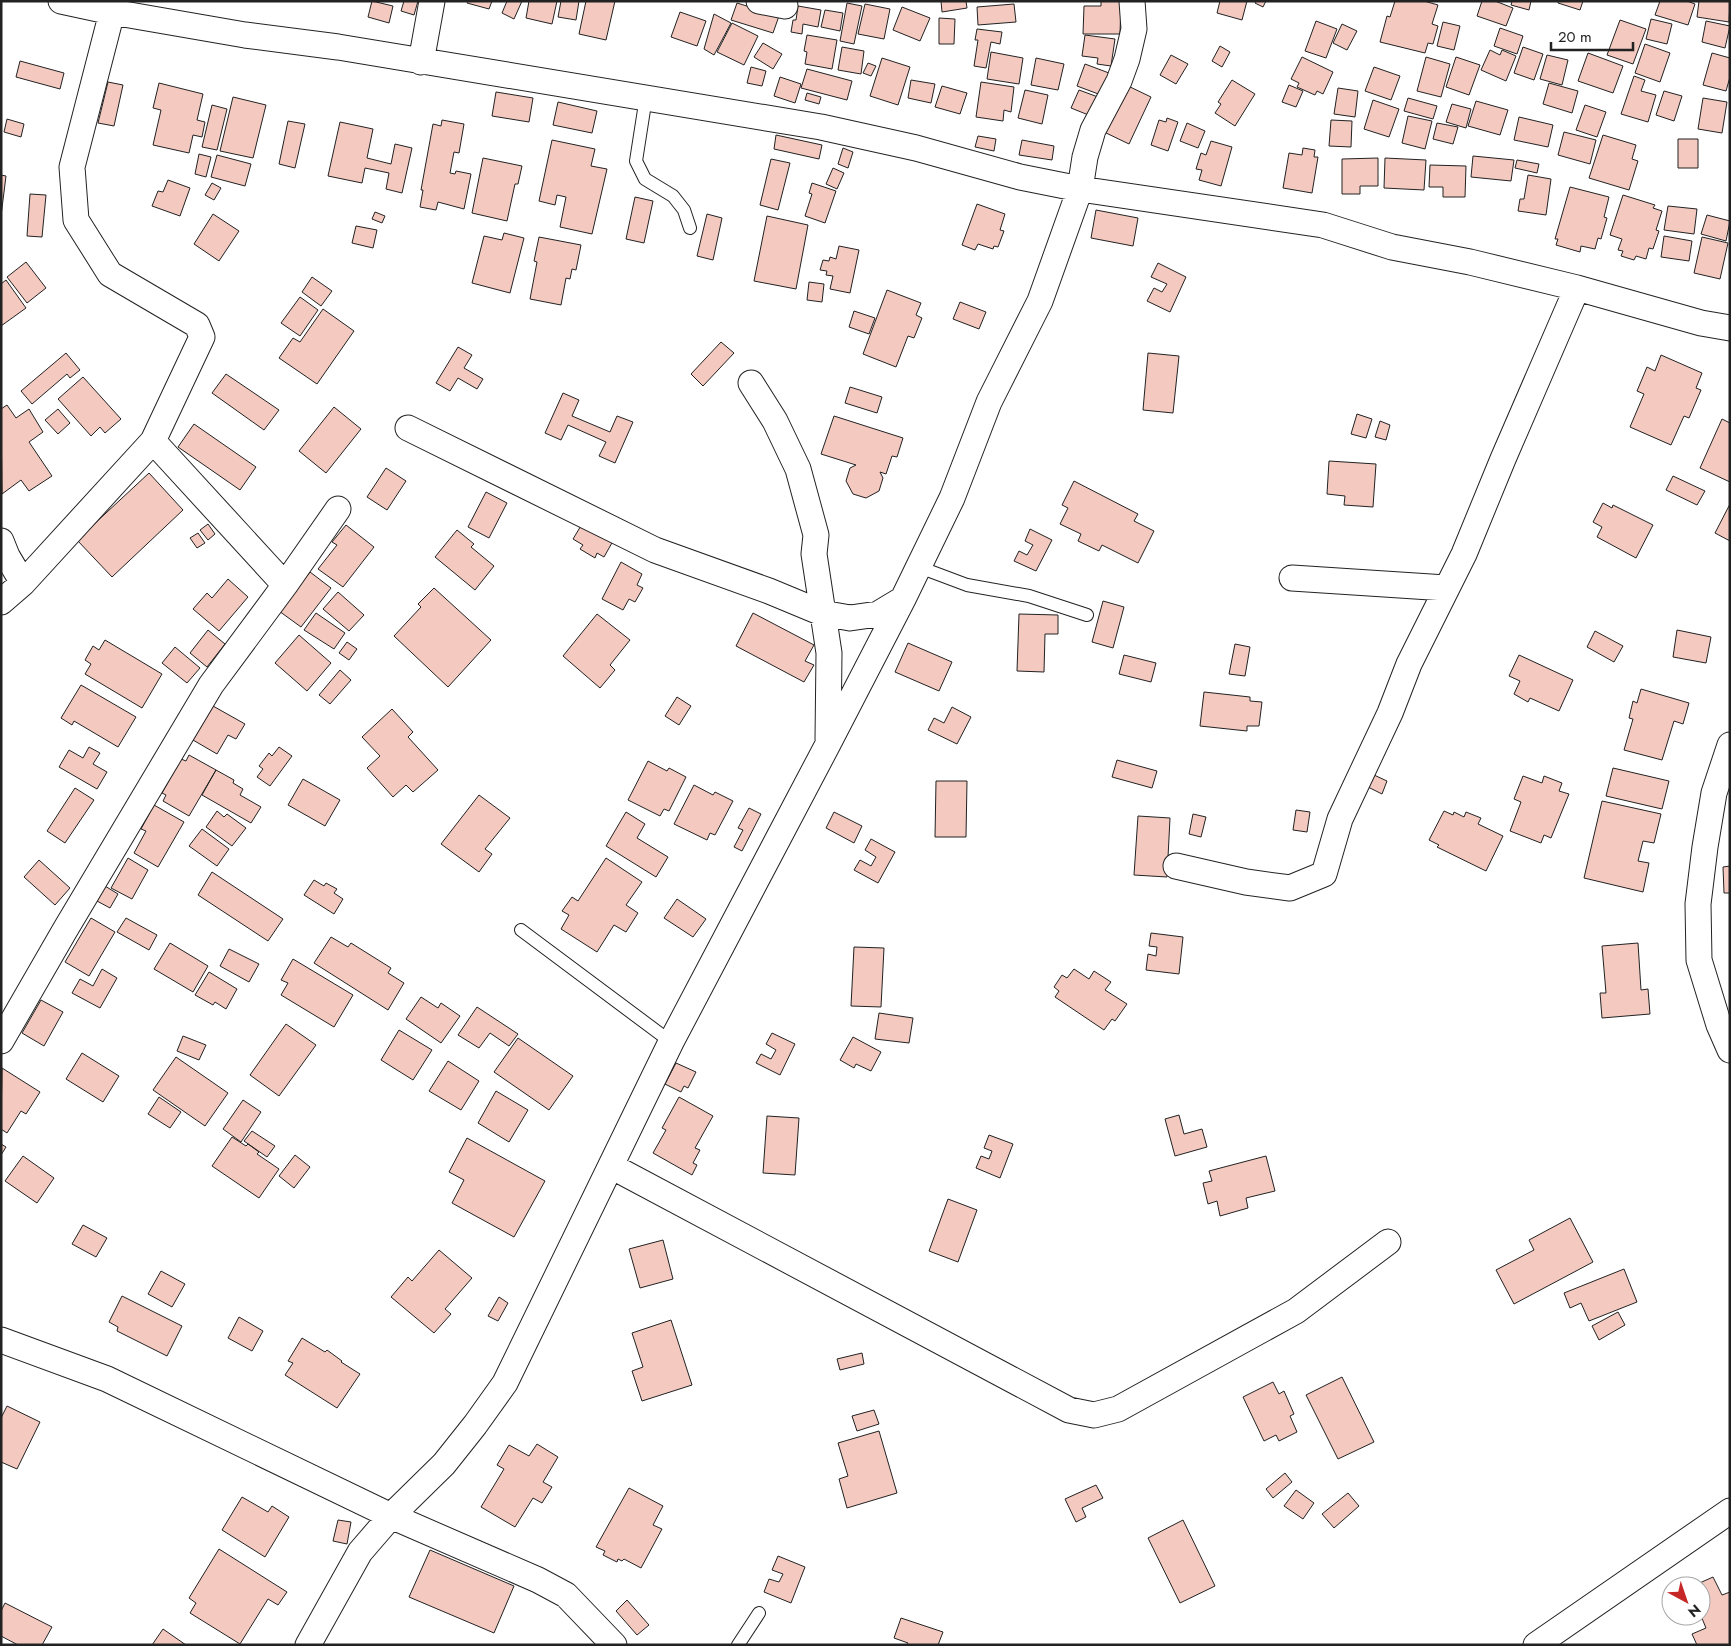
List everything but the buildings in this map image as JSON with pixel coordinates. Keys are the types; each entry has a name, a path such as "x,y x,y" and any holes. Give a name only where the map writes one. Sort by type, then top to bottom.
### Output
{"street":[{"path":"61,1 112,12 245,35 338,47 830,129 916,148 1020,177 1080,190 1323,226 1392,247 1470,262 1577,288 1701,323 1730,328"},
{"path":"421,62 432,1"},
{"path":"759,1 785,6"},
{"path":"308,1645 360,1552 391,1516 444,1464 505,1383 670,1042 903,599 952,498 989,402 1040,301 1080,190 1085,158 1093,130 1119,81 1127,59 1134,29 1132,1"},
{"path":"1,602 22,583 153,441 202,338 197,326 110,274 76,220 72,167 112,12"},
{"path":"1176,866 1246,882 1290,888 1324,874 1340,819 1390,713 1409,664 1464,554 1506,450 1577,288"},
{"path":"751,383 775,421 798,469 816,535 814,554 829,653 828,744"},
{"path":"408,428 655,550 769,591 822,613 850,618 878,614 903,599"},
{"path":"153,441 284,585"},
{"path":"1,1041 211,685 338,509"},
{"path":"1,541 22,583"},
{"path":"1292,578 1446,588"},
{"path":"1730,745 1714,793 1698,904 1699,960 1719,1025 1730,1050"},
{"path":"611,1166 1069,1410 1094,1415 1118,1409 1296,1312 1388,1242"},
{"path":"1,1340 107,1380 391,1516 538,1580 566,1595 614,1645"},
{"path":"1536,1645 1730,1511"}],"lane":[{"path":"646,97 636,161 645,179 673,196 684,210 690,228"},
{"path":"919,567 967,584 1029,596 1087,615"},
{"path":"521,930 670,1042"},
{"path":"738,1645 759,1613"}]}
